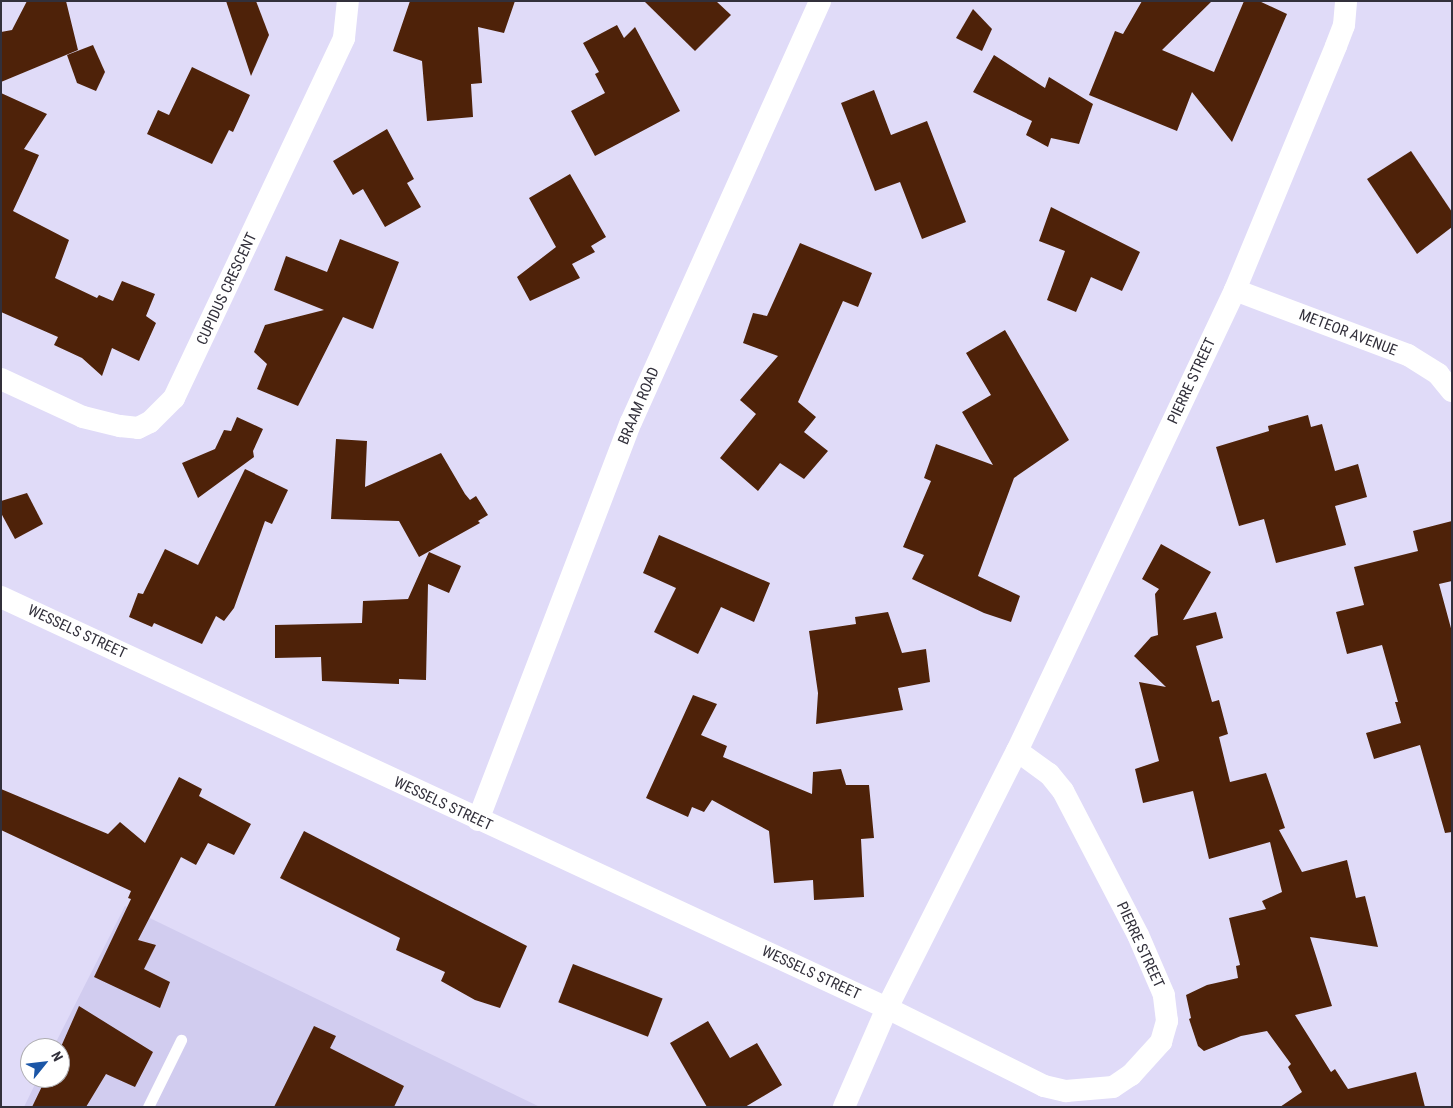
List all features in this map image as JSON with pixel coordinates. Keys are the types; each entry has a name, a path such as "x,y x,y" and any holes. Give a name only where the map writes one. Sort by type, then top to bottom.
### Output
{"street":[{"name":"CUPIDUS CRESCENT","path":"1,379 83,417 120,426 138,428 150,422 174,398 344,38 348,1"},
{"name":"BRAAM ROAD","path":"478,820 631,422 820,1"},
{"name":"PIERRE STREET","path":"844,1107 887,1008 1017,751 1235,290 1336,46 1344,25 1346,2"},
{"name":"METEOR AVENUE","path":"1235,290 1408,355 1438,374 1452,391"},
{"name":"WESSELS STREET","path":"1,597 478,820 887,1008"},
{"name":"PIERRE STREET","path":"887,1008 1044,1086 1066,1091 1113,1086 1131,1075 1161,1042 1167,1021 1164,995 1138,935 1063,791 1049,774 1017,751"}],"lane":[{"path":"148,1107 182,1040"}],"shaded area":[{"path":"125,906 540,1107 24,1107 33,1088 70,1088 70,1038 58,1038"}],"building":[{"path":"27,1 66,1 78,50 1,82 1,32 12,30"},
{"path":"226,1 256,1 269,35 251,76"},
{"path":"410,1 515,1 504,33 478,27 482,83 471,84 473,117 427,121 422,61 393,51"},
{"path":"644,1 716,1 731,15 695,51"},
{"path":"1142,1 1212,1 1162,50 1214,72 1244,1 1259,1 1287,14 1232,142 1192,92 1177,131 1089,95 1115,31 1123,34"},
{"path":"973,9 992,29 982,51 956,38"},
{"path":"617,25 624,38 635,27 680,111 595,156 571,111 605,93 595,74 599,72 583,43"},
{"path":"93,45 105,72 96,91 77,83 67,55"},
{"path":"994,55 1045,88 1049,77 1093,104 1079,144 1051,138 1048,147 1026,135 1032,121 973,92"},
{"path":"192,67 250,95 233,132 229,130 212,164 147,134 158,110 169,115"},
{"path":"874,90 891,135 927,121 966,222 922,239 900,182 875,191 841,103"},
{"path":"1,93 47,114 24,149 39,155 13,211 69,240 55,278 97,298 99,295 113,301 122,281 155,294 146,316 156,323 139,361 112,348 102,376 82,358 54,345 58,337 1,312"},
{"path":"387,129 414,179 407,183 421,207 385,227 363,189 353,195 333,161"},
{"path":"1411,151 1452,212 1452,227 1417,254 1367,179"},
{"path":"570,174 606,237 591,246 595,252 572,264 580,278 530,301 517,277 556,247 529,198"},
{"path":"1051,207 1140,252 1122,291 1091,277 1076,312 1047,300 1065,251 1039,241"},
{"path":"340,239 399,262 373,329 343,317 298,406 257,389 267,364 254,352 265,325 324,310 274,290 286,256 327,272"},
{"path":"800,243 872,273 858,307 843,301 798,402 816,417 804,432 828,451 804,479 780,463 758,491 720,458 756,414 740,400 778,356 743,343 753,313 767,316"},
{"path":"1005,330 1069,440 1014,478 978,576 1020,596 1011,622 984,613 912,579 924,555 903,547 931,481 924,478 936,444 993,465 962,412 991,395 966,353"},
{"path":"1308,415 1311,427 1322,424 1335,471 1358,464 1367,497 1335,506 1346,545 1276,563 1264,519 1239,526 1216,447 1269,431 1268,426"},
{"path":"237,417 263,429 253,451 254,457 198,498 182,463 215,449 224,430 231,431"},
{"path":"336,439 367,441 365,487 441,453 465,494 470,500 476,496 488,515 478,521 480,523 419,557 399,521 331,519"},
{"path":"245,469 288,490 272,524 265,521 234,608 224,621 216,616 202,644 154,623 152,627 129,617 138,593 143,594 165,549 198,565"},
{"path":"27,493 43,524 15,539 1,513 1,501"},
{"path":"1452,521 1452,581 1439,584 1452,632 1452,832 1445,833 1420,745 1374,759 1366,733 1401,723 1395,702 1398,702 1382,645 1347,654 1336,612 1364,605 1354,567 1418,551 1413,531"},
{"path":"659,535 770,583 754,622 721,607 698,654 654,632 676,588 643,573"},
{"path":"1161,544 1211,572 1183,620 1216,612 1223,638 1196,646 1212,702 1219,700 1228,734 1219,737 1230,782 1266,773 1285,828 1279,830 1302,872 1347,860 1356,898 1365,896 1378,947 1310,937 1332,1006 1295,1015 1331,1072 1335,1069 1348,1089 1416,1072 1425,1107 1280,1107 1302,1092 1288,1067 1291,1064 1267,1031 1241,1036 1204,1051 1198,1046 1189,1019 1191,1018 1186,995 1207,985 1238,978 1236,966 1240,965 1229,918 1266,909 1262,901 1282,892 1270,842 1209,859 1193,791 1143,803 1135,769 1159,761 1139,682 1166,687 1134,656 1151,637 1158,635 1155,594 1159,589 1142,579"},
{"path":"429,552 461,566 449,593 428,584 426,680 399,679 399,684 322,681 321,657 275,658 275,625 362,623 363,601 408,599"},
{"path":"888,612 902,653 926,649 930,682 898,688 903,710 816,724 818,693 809,631 856,624 855,617"},
{"path":"693,695 717,704 701,735 727,746 723,757 812,794 813,772 841,769 846,785 869,785 874,838 861,839 864,897 814,900 813,880 774,883 769,831 712,800 704,812 692,807 688,817 646,798"},
{"path":"179,777 202,789 199,796 251,824 234,855 208,843 196,865 181,857 138,940 156,945 144,969 170,982 160,1008 94,977 131,899 128,898 131,891 1,830 1,789 108,834 120,822 145,843"},
{"path":"304,831 527,946 500,1008 475,1000 441,981 445,972 396,950 400,938 280,878"},
{"path":"573,964 663,998 648,1037 558,1002"},
{"path":"79,1006 153,1052 135,1087 106,1074 86,1107 32,1107 41,1088 70,1088 70,1038 65,1038"},
{"path":"708,1021 730,1058 757,1043 782,1085 745,1107 707,1107 670,1043"},
{"path":"314,1026 336,1036 330,1048 404,1086 394,1107 274,1107"}]}
